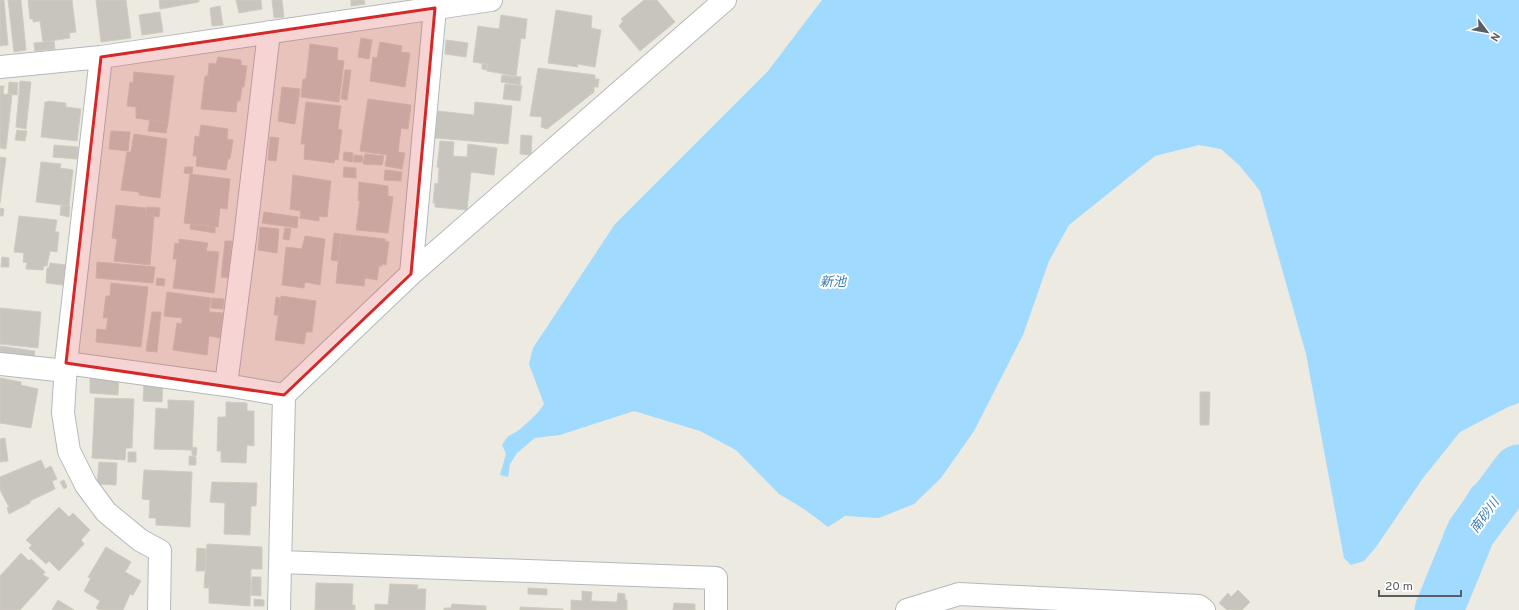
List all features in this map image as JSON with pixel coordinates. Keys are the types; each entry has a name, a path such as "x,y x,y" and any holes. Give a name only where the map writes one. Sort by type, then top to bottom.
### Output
{"street":[{"path":"0,67 101,57 490,0"},
{"path":"279,610 284,395 411,274 725,0"},
{"path":"411,274 435,8"},
{"path":"226,385 245,238 268,32"},
{"path":"101,57 66,367 63,413 69,451 86,485 106,512 140,540 160,550 159,610"},
{"path":"0,364 66,367 226,385 284,395"},
{"path":"281,562 716,578 716,610"},
{"path":"907,610 959,594 1199,606 1204,610"}],"highlighted area":[{"path":"435,8 411,274 284,395 66,363 101,57"}],"water":[{"name":"新池","path":"822,0 1519,0 1519,403 1508,407 1460,432 1423,478 1376,547 1364,561 1351,565 1344,558 1306,354 1260,191 1240,166 1221,149 1199,145 1155,156 1069,225 1049,261 1023,335 974,431 941,478 914,504 879,518 845,516 828,527 804,509 779,494 736,450 700,431 634,411 560,435 535,438 517,453 510,464 508,477 500,475 506,454 502,445 504,441 529,421 544,404 529,364 533,348 615,224 768,71"},
{"path":"1519,450 1519,491 1515,493 1497,516 1487,551 1444,532 1472,487"}],"building":[{"path":"0,0 4,0 8,45 0,46"},
{"path":"8,0 21,0 26,50 14,52"},
{"path":"28,0 72,0 76,32 69,33 70,38 43,42 40,21 33,22 33,19 30,19"},
{"path":"96,0 126,0 131,38 101,42"},
{"path":"159,0 199,0 199,2 160,9"},
{"path":"236,0 261,0 262,9 239,13"},
{"path":"272,0 282,0 284,17 274,18"},
{"path":"351,0 364,0 365,4 351,6"},
{"path":"644,0 657,0 675,22 640,51 619,26 623,21 621,19"},
{"path":"220,6 223,25 212,26 210,8"},
{"path":"556,10 592,16 591,28 601,30 595,67 577,64 578,67 548,63"},
{"path":"160,12 163,32 142,35 139,15"},
{"path":"501,15 527,19 525,39 521,38 516,76 487,71 487,64 473,62 478,26 499,29"},
{"path":"361,38 372,40 369,59 358,57"},
{"path":"446,40 468,43 466,57 445,54"},
{"path":"54,41 55,49 35,51 34,43"},
{"path":"380,42 402,46 401,52 410,53 405,87 370,81 373,57 377,58"},
{"path":"310,44 338,48 337,60 344,61 339,102 301,97 303,79 306,79"},
{"path":"218,57 241,60 241,65 247,66 244,87 242,87 240,101 237,101 236,112 201,109 205,76 208,76 209,63 216,64"},
{"path":"482,64 487,64 487,70 482,69"},
{"path":"538,68 595,75 595,79 599,79 598,87 594,87 594,92 547,129 541,127 542,117 530,116"},
{"path":"345,70 351,70 347,100 341,99"},
{"path":"134,72 174,76 168,123 136,118 136,107 127,106 130,82 133,83"},
{"path":"502,75 521,77 520,85 501,82"},
{"path":"20,81 31,82 26,129 16,127"},
{"path":"9,82 18,83 17,95 8,94"},
{"path":"505,84 522,86 520,101 503,99"},
{"path":"0,86 4,86 3,94 12,95 6,149 0,148"},
{"path":"282,87 300,89 295,124 278,121"},
{"path":"368,99 411,105 408,129 401,128 398,152 405,153 402,169 385,166 387,155 360,151"},
{"path":"45,102 66,103 66,107 81,109 77,141 41,137"},
{"path":"306,102 341,106 338,129 342,130 338,160 335,159 334,163 304,159 305,144 301,144"},
{"path":"475,102 512,106 508,144 435,138 438,111 474,115"},
{"path":"150,120 168,123 166,133 148,131"},
{"path":"201,125 228,129 227,139 233,140 230,159 228,159 226,170 196,166 197,156 193,156 195,136 199,137"},
{"path":"17,130 27,131 25,141 15,140"},
{"path":"111,131 130,132 128,151 109,149"},
{"path":"134,134 167,139 160,198 139,195 139,192 121,190 127,152 131,152"},
{"path":"521,135 532,136 531,155 520,154"},
{"path":"270,137 279,138 276,161 268,160"},
{"path":"440,141 454,142 453,156 467,157 468,144 497,148 494,175 471,172 467,210 435,207 435,203 433,203 435,183 438,184 439,168 437,167"},
{"path":"54,145 78,147 77,159 53,157"},
{"path":"344,152 353,153 352,162 343,160"},
{"path":"365,154 384,156 382,165 363,164"},
{"path":"354,155 363,156 362,162 353,162"},
{"path":"0,157 6,158 0,203"},
{"path":"41,162 61,164 60,168 73,170 69,206 36,202"},
{"path":"185,167 193,167 192,174 184,173"},
{"path":"344,167 356,168 356,178 343,177"},
{"path":"385,170 402,172 401,181 384,180"},
{"path":"190,174 230,179 227,209 220,208 218,227 184,223"},
{"path":"293,175 331,181 327,217 319,216 319,221 300,218 301,211 290,209"},
{"path":"359,182 388,186 388,196 393,197 388,233 356,230 360,200 358,201"},
{"path":"116,205 146,208 146,215 154,217 150,265 114,261 117,239 112,238"},
{"path":"61,206 70,206 69,217 60,215"},
{"path":"147,207 160,208 159,217 146,215"},
{"path":"0,208 4,209 3,216 0,216"},
{"path":"264,212 298,217 297,228 262,223"},
{"path":"19,216 57,220 55,232 59,232 57,252 50,251 47,266 44,266 43,270 26,269 27,263 23,262 24,253 14,252"},
{"path":"191,224 215,227 215,233 190,229"},
{"path":"260,227 279,229 277,253 258,250"},
{"path":"285,228 291,229 289,240 283,239"},
{"path":"334,233 341,234 338,261 331,260"},
{"path":"341,234 385,239 385,241 389,242 386,265 382,264 382,266 379,266 377,280 365,278 364,286 336,283"},
{"path":"305,236 325,239 320,285 305,282 304,288 282,285 286,247 302,249"},
{"path":"179,239 208,243 206,251 219,252 214,293 173,288 177,259 173,259 175,243 179,244"},
{"path":"225,241 232,241 228,278 221,277"},
{"path":"2,257 9,258 9,267 1,267"},
{"path":"97,262 155,267 153,283 96,278"},
{"path":"50,263 66,265 63,285 46,283 47,268 49,268"},
{"path":"157,278 165,279 164,286 156,285"},
{"path":"111,283 148,287 141,347 96,342 97,329 106,330 108,318 103,318 106,296 110,296"},
{"path":"167,292 211,298 209,312 223,313 220,338 209,336 207,355 173,350 177,323 182,324 182,318 164,316"},
{"path":"281,296 316,301 312,332 306,332 304,344 275,340"},
{"path":"276,297 280,298 279,315 274,315"},
{"path":"212,298 224,299 223,309 211,308"},
{"path":"0,308 41,312 38,348 0,344"},
{"path":"152,312 161,312 157,352 146,351"},
{"path":"0,346 35,351 34,358 0,354"},
{"path":"90,375 119,376 118,395 90,393"},
{"path":"0,378 21,382 21,385 38,389 31,428 0,423"},
{"path":"144,382 163,383 162,402 143,401"},
{"path":"1200,392 1210,392 1209,425 1200,425"},
{"path":"95,398 134,399 132,448 126,448 125,460 92,458"},
{"path":"168,400 194,401 192,450 154,449 156,408 168,409"},
{"path":"226,402 247,403 247,411 254,411 254,446 247,445 246,463 221,462 221,451 217,451 218,417 226,417"},
{"path":"5,438 8,461 0,462 0,439"},
{"path":"192,447 197,448 196,456 192,455"},
{"path":"128,452 136,452 136,462 128,462"},
{"path":"189,456 196,457 196,465 189,465"},
{"path":"41,460 45,469 51,466 57,479 52,481 55,489 30,501 30,503 9,514 7,508 9,507 0,490 0,477"},
{"path":"99,462 117,463 116,485 97,484"},
{"path":"144,470 192,472 190,527 156,525 156,518 149,518 150,500 142,499"},
{"path":"64,480 67,487 64,489 60,482"},
{"path":"212,482 257,483 256,506 251,506 250,535 224,534 225,503 210,502"},
{"path":"59,507 69,517 73,513 90,530 81,540 84,544 59,571 49,561 46,564 29,548 32,545 26,540"},
{"path":"207,544 262,547 262,569 251,569 250,606 209,603 209,588 204,588"},
{"path":"106,547 131,562 125,572 141,581 133,595 130,594 123,610 99,610 96,608 100,601 84,591 91,578 88,577"},
{"path":"197,548 206,549 205,571 196,571"},
{"path":"21,553 29,561 31,559 45,572 43,575 49,578 20,610 0,610 0,576"},
{"path":"252,577 261,577 261,596 251,595"},
{"path":"316,583 353,584 352,605 355,605 355,610 315,610"},
{"path":"390,584 418,585 417,589 426,589 425,610 375,610 375,604 388,605"},
{"path":"528,588 547,589 547,595 528,594"},
{"path":"1238,590 1250,602 1242,610 1227,610 1219,603 1228,593 1231,597"},
{"path":"582,591 592,592 591,601 617,602 618,593 625,594 625,600 627,600 627,610 571,610 571,600 582,601"},
{"path":"254,599 264,600 264,606 254,606"},
{"path":"58,600 74,610 52,610"},
{"path":"674,603 695,604 695,610 673,610"},
{"path":"452,604 486,606 486,610 444,610 444,608 451,608"},
{"path":"520,607 563,609 563,610 520,610"}],"waterway":[{"name":"南砂川","path":"1439,610 1471,532 1519,469"}]}
